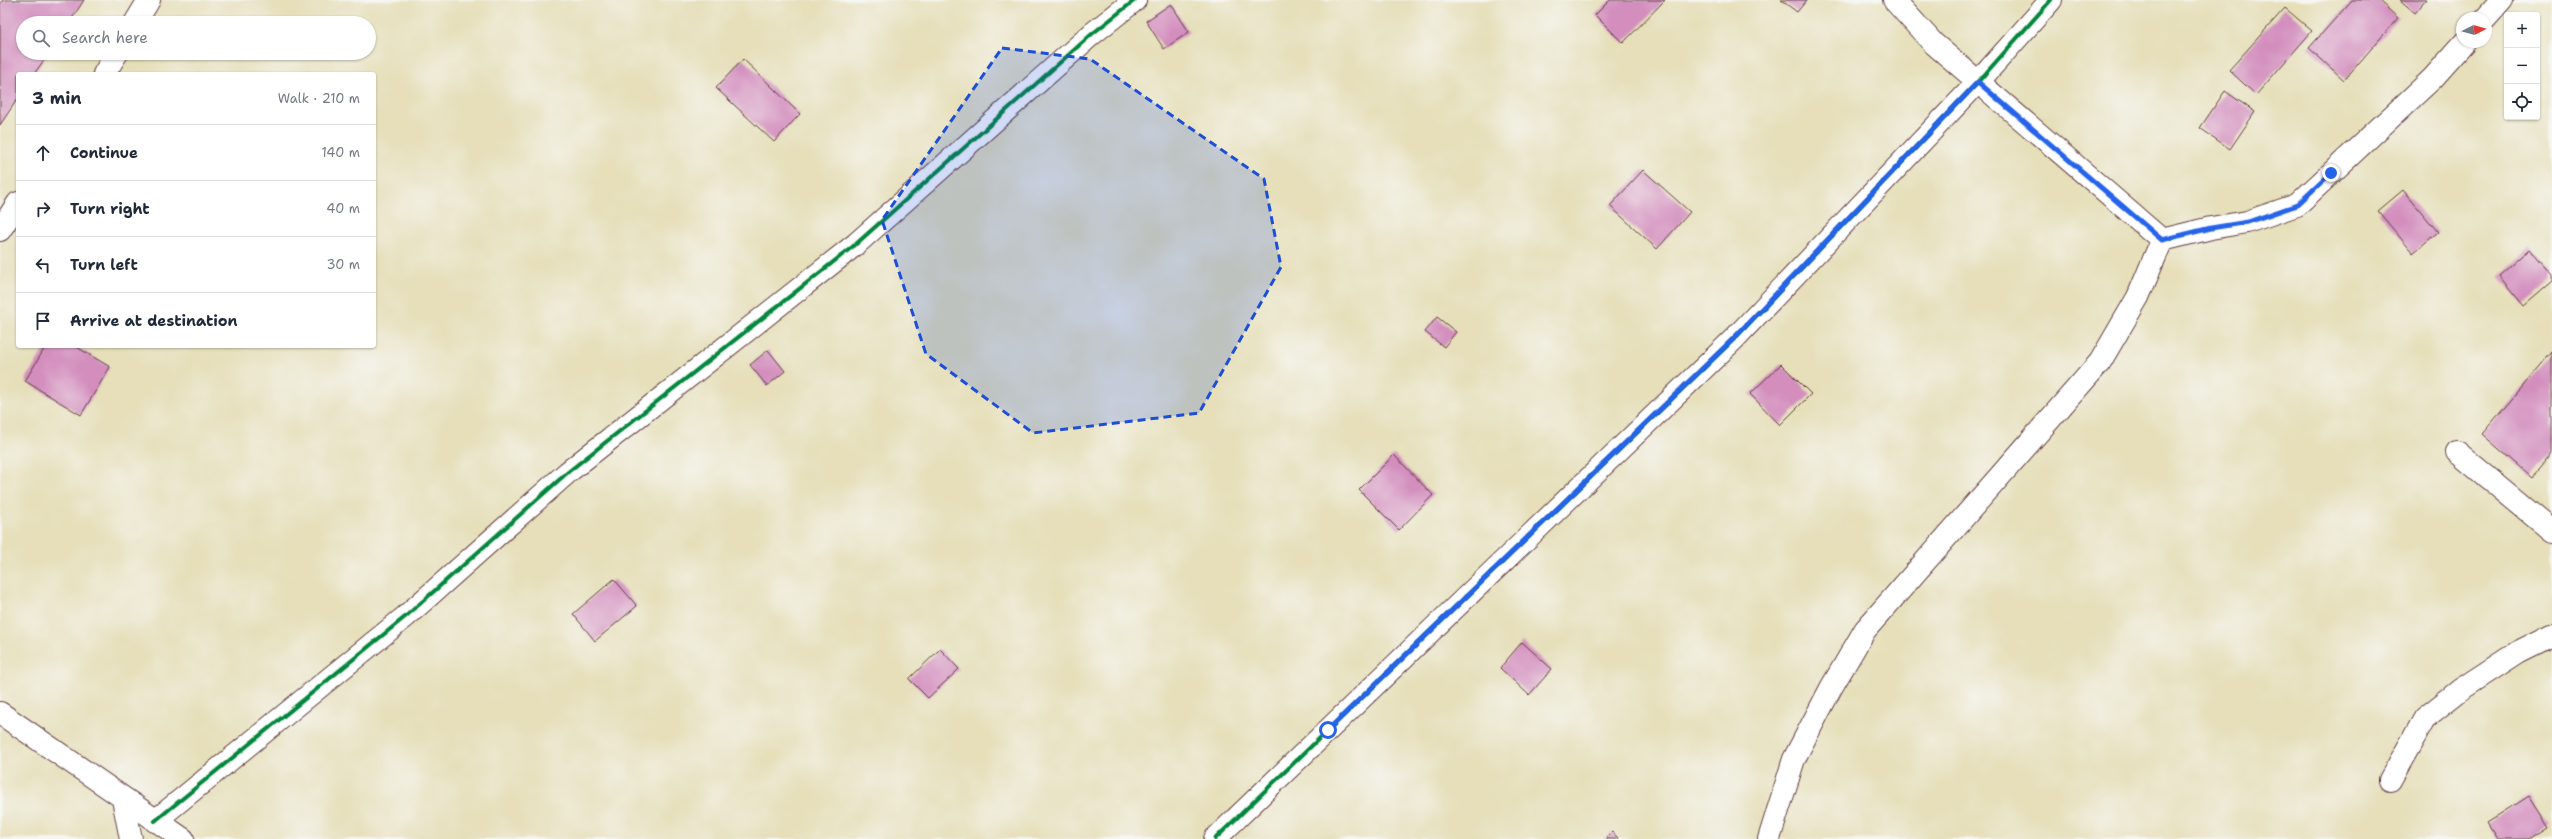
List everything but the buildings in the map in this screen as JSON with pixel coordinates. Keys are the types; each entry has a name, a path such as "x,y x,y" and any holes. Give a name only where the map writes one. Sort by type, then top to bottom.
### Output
{"street":[{"path":"140,16 150,0"},
{"path":"155,821 405,617 568,472 856,244 1092,34 1135,0"},
{"path":"1894,0 1933,43 2162,240"},
{"path":"1215,839 1734,338 1978,82 2051,0"},
{"path":"2491,12 2502,0"},
{"path":"2162,240 2211,228 2248,222 2297,205 2433,78 2460,48"},
{"path":"105,72 113,60"},
{"path":"0,230 16,207"},
{"path":"1769,839 1794,759 1830,688 1865,630 2100,362 2138,297 2162,240"},
{"path":"2457,452 2552,531"},
{"path":"2390,780 2425,718 2460,690 2518,652 2552,635"},
{"path":"0,713 183,839"},
{"path":"123,799 131,839"}],"highlighted area":[{"path":"1002,48 1090,59 1264,179 1281,267 1199,413 1033,433 926,354 882,220"}],"cycle path":[{"path":"155,821 405,617 568,472 856,244 1092,34 1135,0"},
{"path":"1215,839 1735,338 1978,82 2051,0"}],"route":[{"path":"1328,730 1734,338 1978,82 2162,240 2211,228 2248,222 2297,205 2331,173"}]}
